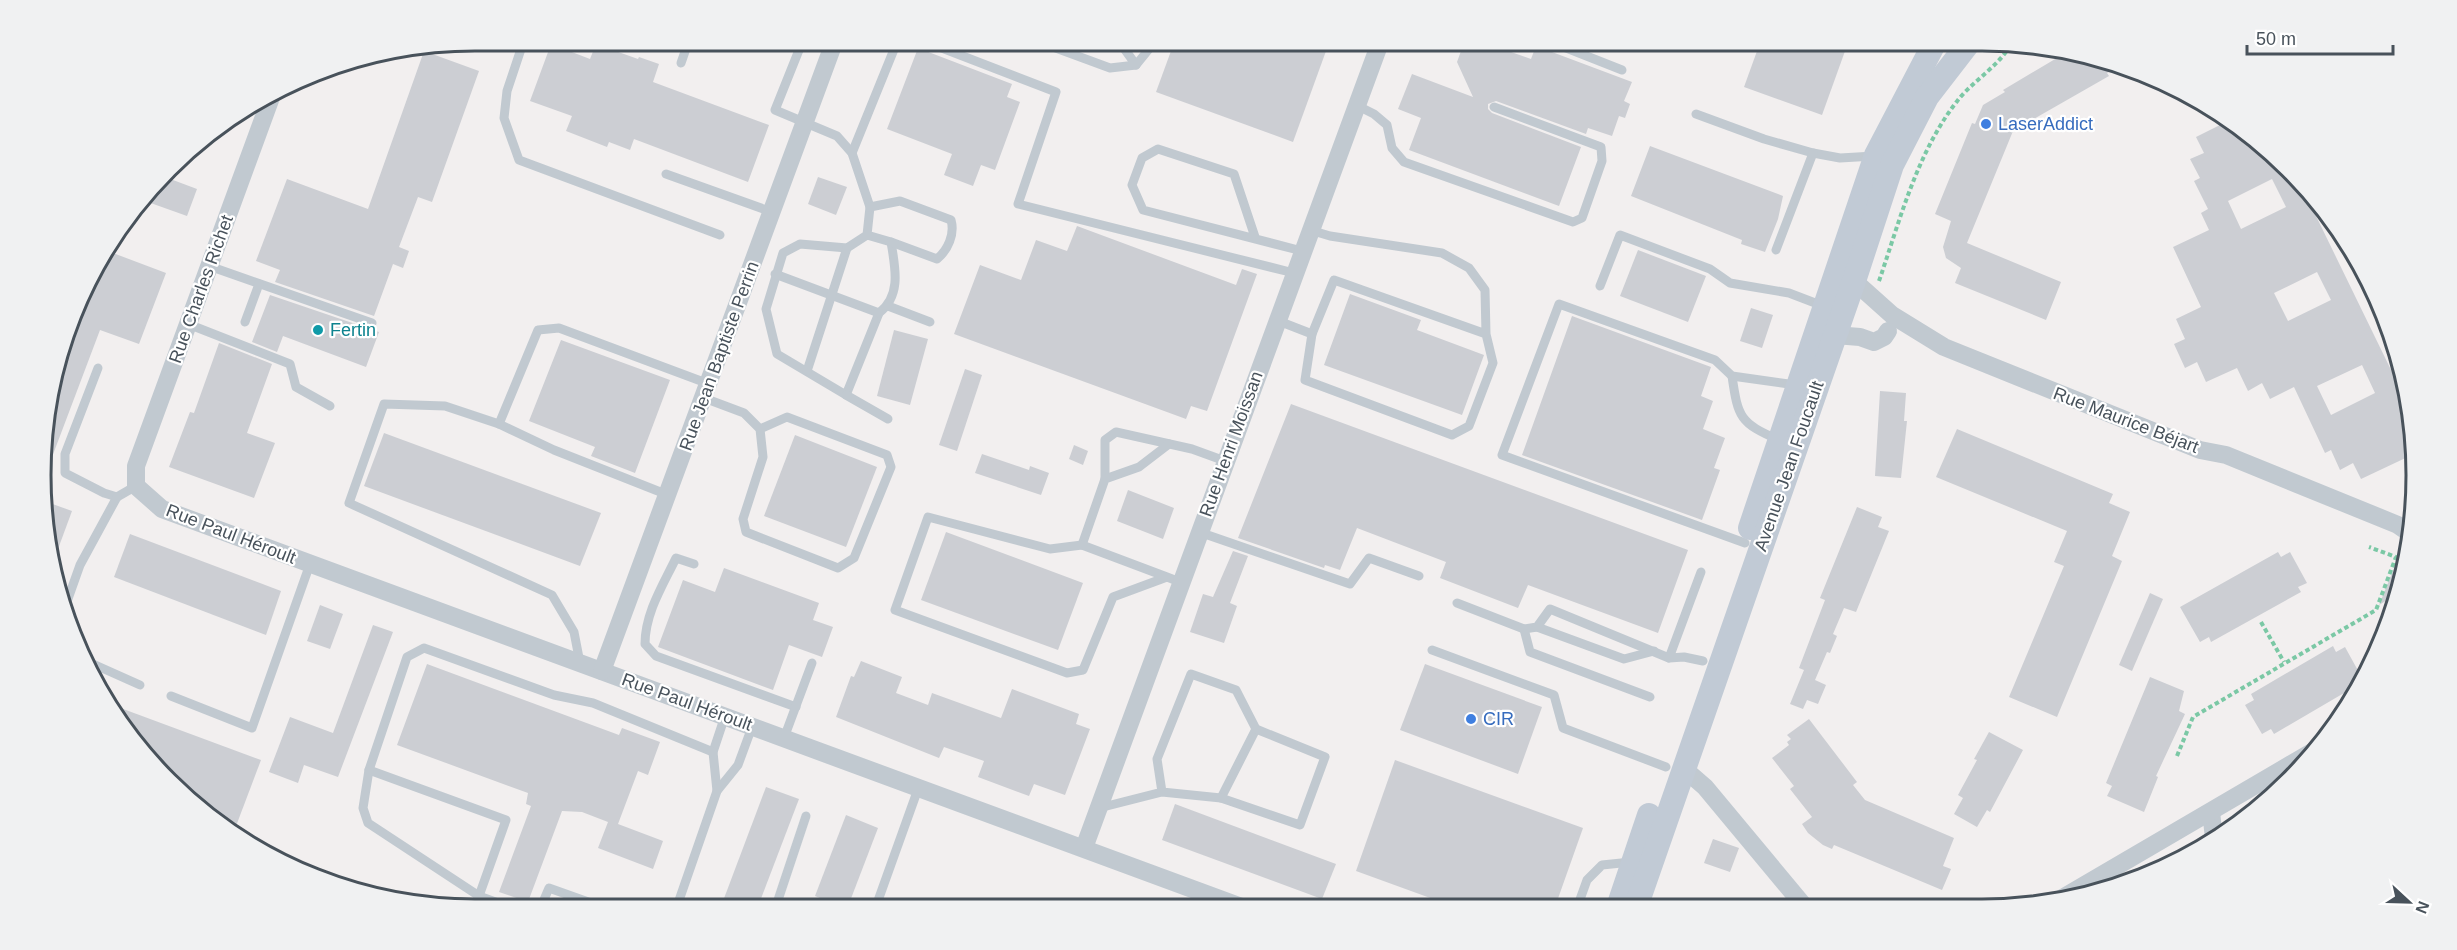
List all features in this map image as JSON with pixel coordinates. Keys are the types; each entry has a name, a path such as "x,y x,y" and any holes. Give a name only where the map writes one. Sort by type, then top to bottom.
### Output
{"main road":[{"name":"Avenue Jean Foucault","path":"1638,899 1703,661 1876,155 1930,51"},
{"name":"Avenue Jean Foucault","path":"1621,899 1633,862 1675,768 1835,335 1892,165 1927,97 1963,51"}],"street":[{"name":"Rue Jean Baptiste Perrin","path":"602,671 831,51"},
{"name":"Rue Henri Moissan","path":"1084,848 1173,580 1199,532 1377,51"},
{"name":"Rue Charles Richet","path":"136,486 136,466 267,106"},
{"name":"Rue Maurice Béjart","path":"1854,281 1892,315 1944,347 2179,442 2237,460 2402,528"},
{"path":"1835,335 1860,337 1874,342 1884,337 1888,331"},
{"name":"Rue Paul Héroult","path":"136,486 162,509 1220,899"},
{"path":"2080,888 2293,763"},
{"path":"1675,768 1705,787 1798,899"},
{"path":"2211,812 2213,831"}],"lane":[{"path":"520,51 507,91 504,118 519,160 720,235"},
{"path":"681,63 685,51"},
{"path":"799,51 776,110 837,136 852,153 870,207 867,235"},
{"path":"852,153 893,51"},
{"path":"950,51 1056,92 1018,204 1294,273"},
{"path":"1064,51 1110,68 1136,65 1148,51"},
{"path":"1126,51 1136,65"},
{"path":"1574,51 1622,70"},
{"path":"1358,106 1374,114 1387,125 1392,148 1404,162 1573,222 1582,218 1602,161 1600,147 1494,107"},
{"path":"1696,114 1764,139 1813,153 1840,159 1876,155"},
{"path":"1255,237 1234,174 1158,149 1142,158 1132,185 1143,210 1255,237 1302,251"},
{"path":"1776,250 1813,153"},
{"path":"666,174 771,212"},
{"path":"870,207 900,201 951,219 953,227 946,251 937,259 867,235 847,248 800,244 783,253 766,309 777,354 888,419"},
{"path":"1310,231 1442,253 1469,268 1485,290 1486,334 1493,363 1469,426 1452,435 1305,380 1312,334 1334,280 1486,334"},
{"path":"1600,286 1620,235 1710,269 1730,283 1789,293 1825,307"},
{"path":"846,395 879,313 888,306 897,281 891,242"},
{"path":"807,371 847,248"},
{"path":"209,266 372,323"},
{"path":"775,274 879,313"},
{"path":"245,322 259,284"},
{"path":"1745,543 1502,455 1559,304 1715,360 1732,376 1798,386"},
{"path":"888,306 930,322"},
{"path":"1276,321 1312,334"},
{"path":"188,324 290,364 296,387 330,406"},
{"path":"499,423 538,330 559,328 707,391 744,413 760,429 763,457 742,519 746,532 838,568 854,558 891,467 887,455 787,417 760,429"},
{"path":"98,368 65,454 65,473 104,493 117,496"},
{"path":"1732,376 1736,408 1750,428 1779,440"},
{"path":"580,663 574,632 552,595 348,503 384,404 444,406 499,423 554,450 668,495"},
{"path":"1082,545 1105,479 1106,440 1116,432 1192,450 1225,461"},
{"path":"1105,479 1139,467 1169,444"},
{"path":"69,596 80,566 117,496 136,486"},
{"path":"928,517 1050,549 1082,545 1173,580 1113,597 1083,670 1067,673 895,610 928,517"},
{"path":"1199,532 1350,584 1369,558 1419,576"},
{"path":"694,564 676,558 645,629 645,644 656,656 796,707"},
{"path":"171,696 252,728 310,564"},
{"path":"1669,658 1701,572"},
{"path":"1457,603 1524,629 1537,627 1624,659 1653,651"},
{"path":"1537,627 1550,609 1669,658 1684,657 1703,661"},
{"path":"1524,629 1530,652 1650,697"},
{"path":"487,899 479,896 368,824 363,808 369,770 407,657 424,648 554,695 593,703 712,752"},
{"path":"1432,650 1554,695 1563,728 1675,768"},
{"path":"784,738 812,663"},
{"path":"96,666 140,685"},
{"path":"1099,808 1162,792 1221,798 1300,825 1325,757 1256,729 1236,690 1191,674 1156,759 1162,792"},
{"path":"717,791 712,752 725,716"},
{"path":"679,899 717,791 738,765 752,727"},
{"path":"1221,798 1256,729"},
{"path":"369,770 506,820 479,896"},
{"path":"879,899 918,789"},
{"path":"778,899 806,816"},
{"path":"1580,899 1587,880 1602,865 1633,862"},
{"path":"544,899 549,888 580,899"}],"path":[{"path":"2177,756 2193,717 2376,610 2396,557 2369,547"},
{"path":"2260,622 2284,662"}],"building":[{"path":"548,51 569,51 590,59 593,51 616,51 659,64 653,82 769,125 748,182 634,139 630,150 609,142 607,147 566,131 572,116 530,101"},
{"path":"917,51 926,51 1012,84 1007,97 1020,102 995,170 981,165 973,186 944,175 952,154 887,129"},
{"path":"1171,51 1326,51 1293,142 1156,92"},
{"path":"1461,51 1508,51 1531,59 1534,51 1549,51 1632,82 1624,101 1630,104 1625,118 1619,116 1612,136 1588,128 1586,134 1496,101 1488,104 1488,109 1492,113 1581,147 1559,206 1409,150 1421,118 1398,109 1412,74 1473,97 1457,62"},
{"path":"1757,51 1845,51 1822,115 1744,87"},
{"path":"431,54 479,71 432,202 418,197 399,247 409,251 403,268 393,264 374,316 275,282 280,270 256,261 287,179 368,209 423,55"},
{"path":"2057,58 2110,71 2107,73 2109,76 2013,131 1967,243 2061,282 2046,320 1955,283 1961,268 1946,258 1943,247 1951,221 1935,214 1972,123 1975,124 1983,105 2005,92 2003,90"},
{"path":"2221,124 2262,156 2301,195 2314,212 2395,378 2405,458 2361,479 2353,463 2340,470 2331,450 2325,453 2294,387 2270,399 2262,383 2248,391 2237,368 2206,382 2197,362 2185,368 2174,344 2185,339 2176,319 2201,307 2173,247 2209,230 2201,213 2208,209 2194,181 2200,178 2190,159 2204,153 2196,137","holes":["2272,179 2286,207 2241,229 2228,201","2317,272 2331,300 2288,321 2274,293","2362,365 2375,393 2331,415 2317,386"]},
{"path":"1650,146 1783,196 1778,219 1765,252 1741,244 1742,240 1631,196"},
{"path":"818,177 847,187 836,215 808,204"},
{"path":"171,179 197,189 187,216 150,203"},
{"path":"1077,226 1236,285 1242,269 1257,274 1207,411 1191,406 1186,419 954,334 980,265 1021,280 1036,240 1067,251"},
{"path":"1638,250 1706,276 1688,322 1620,296"},
{"path":"114,253 166,273 139,344 100,330 52,458 59,392 65,365 83,313"},
{"path":"1350,294 1421,320 1417,330 1484,355 1462,415 1324,365"},
{"name":"Fertin","path":"270,295 379,332 366,367 283,336 277,352 252,342"},
{"path":"1751,308 1773,315 1762,348 1740,341"},
{"path":"1572,316 1711,367 1701,396 1713,401 1703,429 1725,438 1714,468 1720,470 1702,520 1522,455"},
{"path":"894,330 928,339 910,405 877,396"},
{"path":"561,340 670,380 635,473 591,456 595,447 529,421"},
{"path":"219,343 272,364 247,433 275,443 254,498 169,467 190,412 194,413"},
{"path":"965,369 982,375 957,451 939,445"},
{"path":"1880,391 1906,393 1904,421 1907,421 1901,478 1875,476"},
{"path":"1291,404 1688,550 1658,633 1528,585 1518,608 1440,578 1446,562 1357,528 1340,570 1325,565 1324,568 1238,538"},
{"path":"1957,429 2113,494 2109,503 2130,512 2112,556 2122,561 2057,717 2009,697 2064,566 2054,562 2067,531 1936,477"},
{"path":"384,433 601,513 580,566 364,486"},
{"path":"795,435 877,467 846,547 764,516"},
{"path":"1074,445 1088,451 1083,465 1069,459"},
{"path":"982,454 1029,470 1030,466 1049,473 1041,495 975,473"},
{"path":"1128,490 1174,508 1163,539 1117,521"},
{"path":"52,504 72,511 58,550"},
{"path":"1857,507 1882,517 1878,527 1889,531 1856,612 1844,608 1833,634 1837,636 1815,680 1826,685 1818,704 1807,700 1803,709 1790,704 1804,670 1799,668 1825,600 1820,598"},
{"path":"946,532 1083,583 1058,650 921,600"},
{"path":"130,534 281,591 266,635 114,577"},
{"path":"1233,551 1248,556 1230,603 1237,606 1224,643 1190,632 1203,594 1213,597"},
{"path":"2278,552 2281,557 2290,552 2307,583 2298,587 2301,592 2211,642 2209,637 2200,642 2180,607"},
{"path":"2398,560 2387,600 2379,605"},
{"path":"724,568 819,603 813,620 833,627 822,657 789,645 773,690 658,647 683,580 715,592"},
{"path":"2150,593 2163,599 2132,671 2119,665"},
{"path":"320,605 343,614 330,649 307,641"},
{"path":"373,625 393,632 338,777 304,765 298,783 269,772 290,717 333,733"},
{"path":"2333,646 2336,652 2345,647 2358,670 2346,692 2274,734 2271,729 2262,734 2245,705 2254,700 2251,694"},
{"path":"861,661 902,677 896,693 928,705 932,693 1001,718 1012,689 1079,714 1076,724 1090,729 1065,795 1034,784 1029,796 978,777 984,761 944,747 939,758 836,717 851,676 854,677"},
{"path":"427,664 619,735 622,728 660,742 648,775 638,771 618,824 663,841 653,869 598,848 608,822 582,812 562,811 529,899 519,899 499,892 531,806 526,804 528,793 397,745"},
{"name":"CIR","path":"1425,664 1542,707 1518,774 1400,730"},
{"path":"2150,677 2184,691 2179,711 2185,714 2156,776 2158,777 2144,812 2107,796 2112,786 2106,783"},
{"path":"120,708 261,760 236,826 195,794 175,775 156,755"},
{"path":"1809,719 1857,782 1853,785 1865,800 1954,838 1943,866 1951,869 1942,890 1834,845 1832,849 1808,833 1802,824 1812,817 1790,789 1794,786 1772,758 1789,745 1787,742 1791,739 1787,735"},
{"path":"1989,732 2023,750 1990,812 1987,810 1977,827 1954,814 1963,798 1958,795"},
{"path":"1395,760 1583,828 1558,899 1433,899 1356,871"},
{"path":"766,787 799,799 761,899 724,899"},
{"path":"1175,804 1336,864 1322,899 1162,840"},
{"path":"846,815 878,828 851,899 822,899 815,896"},
{"path":"1713,839 1739,848 1730,872 1704,863"}],"place":[{"name":"LaserAddict","path":"1986,124"},
{"name":"Fertin","path":"318,330"},
{"name":"CIR","path":"1471,719"}]}
